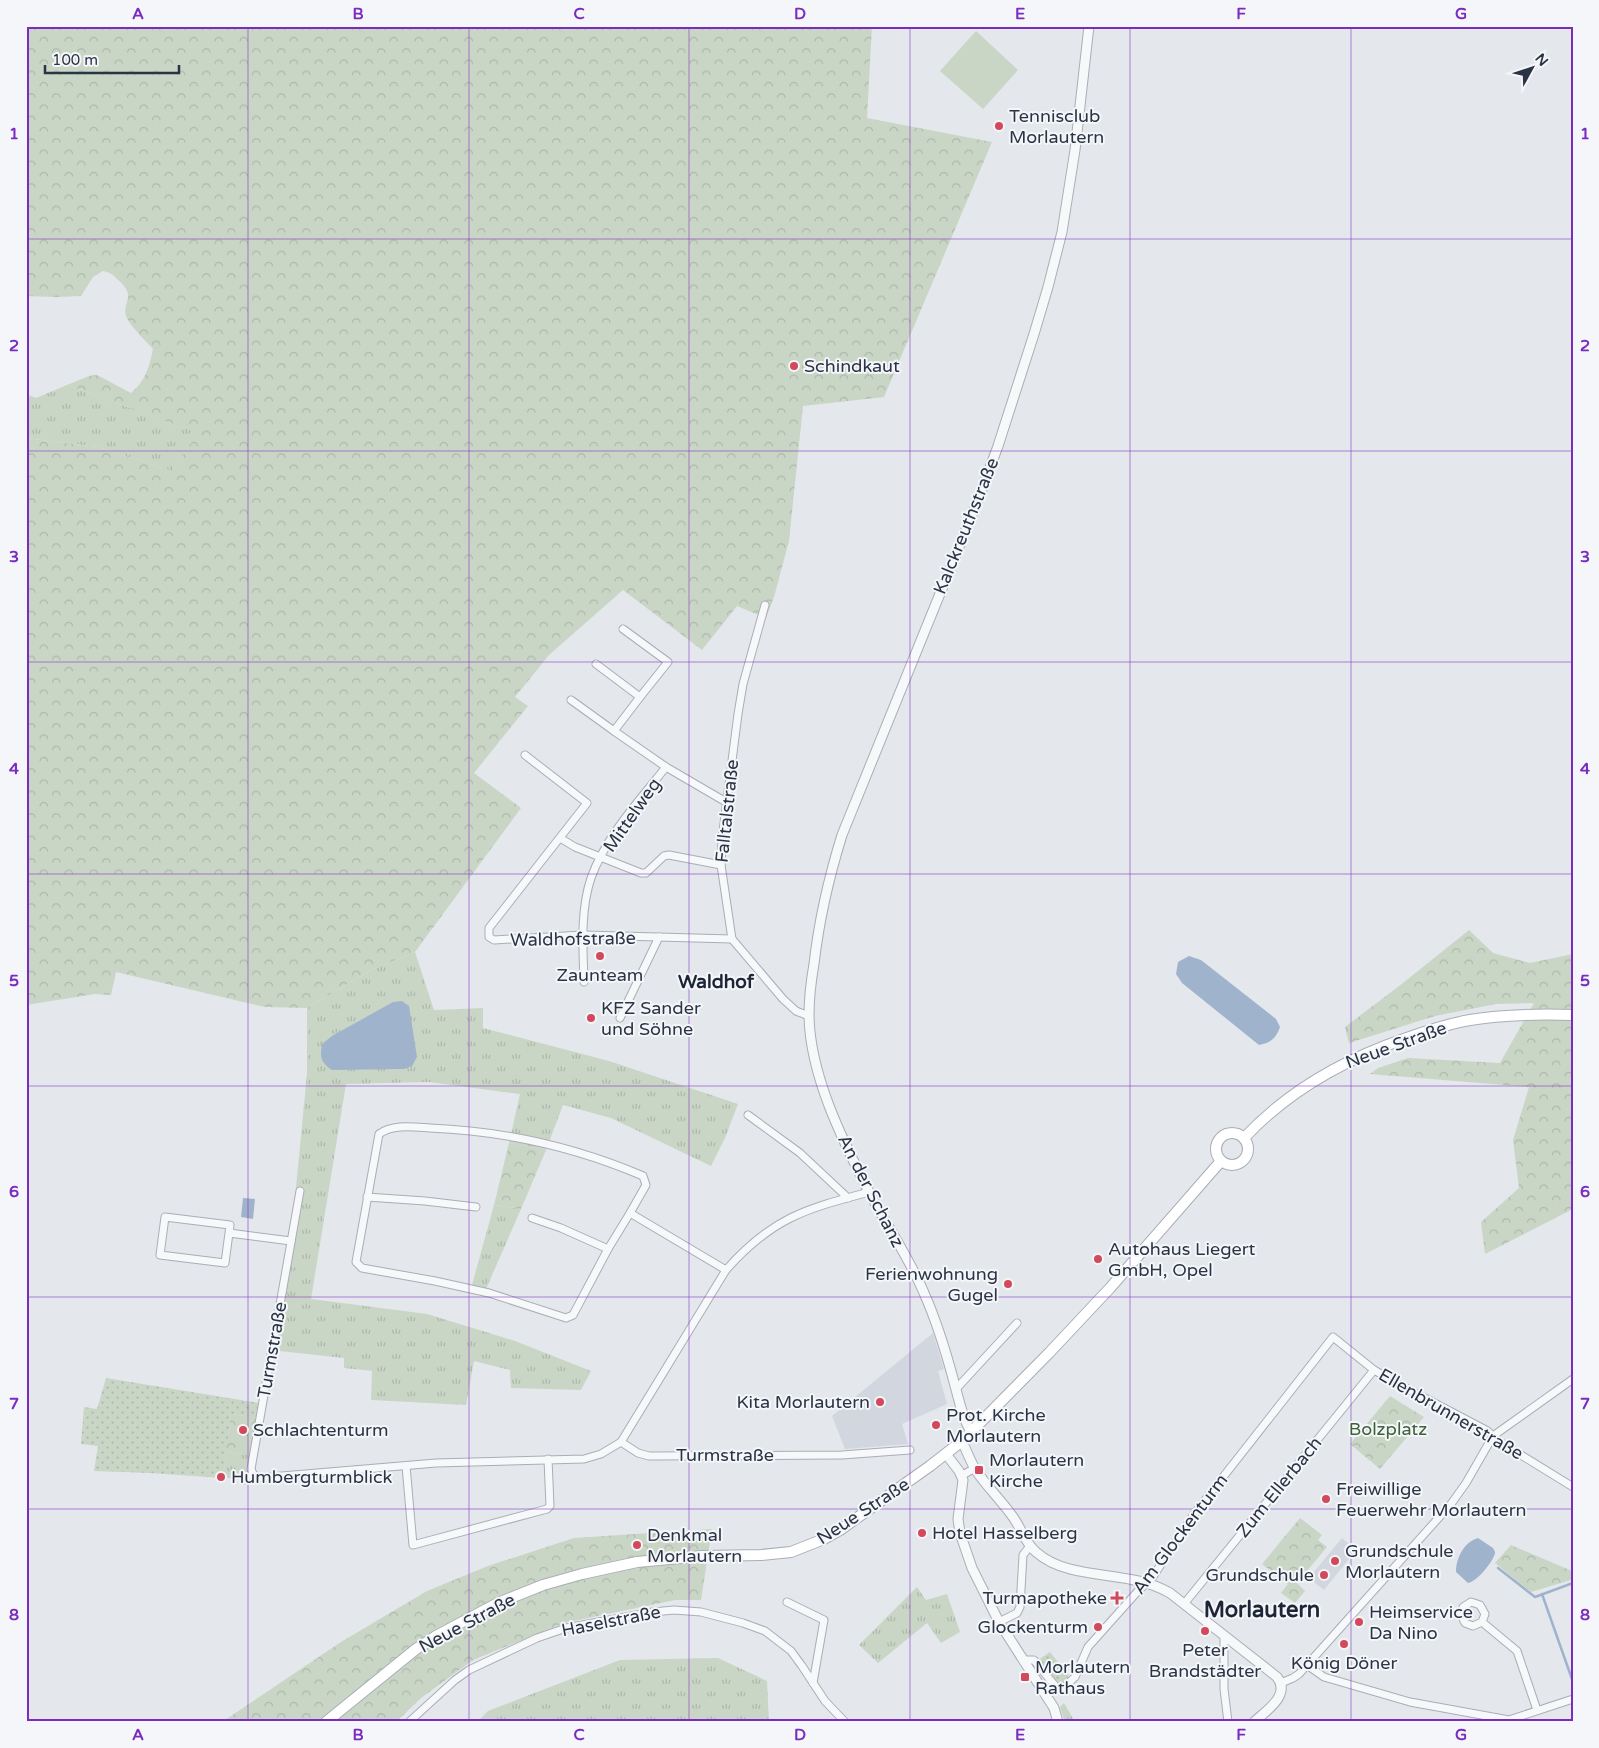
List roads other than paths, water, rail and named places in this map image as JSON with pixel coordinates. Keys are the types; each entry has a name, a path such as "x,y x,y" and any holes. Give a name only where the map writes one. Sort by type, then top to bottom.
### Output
{"main road":[{"name":"Neue Straße","path":"1244,1138 1273,1110 1311,1082 1340,1065 1379,1048 1439,1027 1471,1020 1525,1015 1573,1016"},
{"path":"1230,1133 1244,1138 1248,1147 1243,1161 1229,1165 1221,1161 1216,1151 1221,1138 1230,1133"},
{"name":"Neue Straße","path":"326,1722 416,1649 443,1632 498,1603 544,1585 589,1572 636,1562 702,1556 761,1555 792,1552 824,1539 840,1530 962,1441 1110,1288 1221,1161"}],"street":[{"name":"Kalckreuthstraße","path":"809,1016 818,934 831,874 842,835 998,446 1048,286 1062,232 1076,150 1089,26"},
{"name":"Falltalstraße","path":"732,939 721,865 726,802 744,684 765,605"},
{"path":"614,731 668,662 623,629"},
{"path":"596,664 640,697"},
{"path":"571,700 666,766 726,802"},
{"path":"525,755 587,803 560,838 575,847 640,873 646,873 664,856 669,855 721,865"},
{"name":"Mittelweg","path":"584,982 584,913 591,878 611,838 666,766"},
{"name":"Waldhofstraße","path":"560,838 488,928 489,937 494,940 583,936 732,939"},
{"name":"Waldhofstraße","path":"620,1018 659,938"},
{"path":"732,939 783,999 796,1010 809,1016"},
{"name":"An der Schanz","path":"809,1016 814,1056 842,1135 869,1192 924,1292 934,1315 964,1419 971,1432"},
{"path":"748,1115 800,1153 848,1198"},
{"path":"386,1128 445,1128 481,1131 520,1137 611,1162 643,1176 646,1185 630,1214 608,1249 573,1315 566,1318 489,1293 362,1268 356,1262 378,1134 386,1128"},
{"name":"Turmstraße","path":"252,1474 251,1469 300,1191"},
{"path":"244,1480 252,1474 258,1478 477,1461 584,1459 601,1454 621,1442 726,1270 741,1253 774,1226 792,1216 812,1208 869,1192"},
{"path":"367,1198 425,1201 476,1207"},
{"path":"630,1214 726,1270"},
{"path":"165,1217 230,1225 229,1233 225,1263 160,1255 165,1217"},
{"path":"532,1218 608,1249"},
{"path":"229,1233 292,1241"},
{"path":"956,1389 1018,1323"},
{"name":"Ellenbrunnerstraße","path":"1333,1337 1374,1370 1486,1430 1573,1487"},
{"name":"Am Glockenturm","path":"1023,1660 1034,1660 1056,1687 1061,1690 1064,1689 1075,1677 1088,1647 1138,1591 1148,1583 1194,1514 1333,1337"},
{"name":"Zum Ellerbach","path":"1184,1604 1374,1370"},
{"path":"1281,1682 1293,1678 1307,1665 1452,1504 1493,1436 1573,1379"},
{"path":"962,1441 975,1468 1012,1515 1030,1546 1045,1558 1068,1569 1148,1583 1170,1593 1265,1667 1281,1682 1280,1697 1254,1722"},
{"name":"Turmstraße","path":"621,1442 638,1453 649,1456 842,1455 910,1450"},
{"path":"946,1454 961,1476 963,1484 958,1519 960,1533 972,1568 1000,1622 1054,1708 1058,1722"},
{"path":"406,1466 413,1545 547,1509 550,1506 548,1459"},
{"path":"961,1476 975,1468"},
{"path":"1000,1622 1017,1613 1020,1607 1023,1555 1030,1546"},
{"path":"787,1602 824,1620 813,1683"},
{"name":"Haselstraße","path":"409,1722 455,1680 469,1670 537,1638 566,1628 674,1610 701,1612 743,1623 764,1631 790,1651 825,1701 845,1722"},
{"path":"1482,1622 1517,1651 1537,1710"},
{"path":"1224,1636 1224,1689 1228,1722"},
{"path":"1307,1665 1317,1673 1333,1680 1430,1706 1509,1720 1573,1698"}],"water":[{"path":"1189,956 1201,960 1276,1019 1280,1027 1277,1034 1267,1043 1259,1045 1182,983 1176,974 1178,962"},
{"path":"402,1001 409,1006 417,1057 412,1066 404,1069 332,1070 323,1062 321,1056 322,1044 332,1036 393,1002"},
{"path":"243,1198 255,1199 253,1219 241,1217"},
{"path":"1478,1538 1493,1548 1495,1554 1483,1572 1468,1583 1456,1572 1457,1561 1465,1547"}],"waterway":[{"path":"1498,1568 1535,1597 1573,1583"},
{"path":"1542,1594 1573,1682"}],"place":[{"name":"Tennisclub Morlautern","path":"999,126"},
{"name":"Schindkaut","path":"794,366"},
{"name":"Zaunteam","path":"600,956"},
{"name":"KFZ Sander und Söhne","path":"591,1018"},
{"name":"Autohaus Liegert GmbH, Opel","path":"1098,1259"},
{"name":"Ferienwohnung Gugel","path":"1008,1284"},
{"name":"Kita Morlautern","path":"880,1402"},
{"name":"Prot. Kirche Morlautern","path":"936,1425"},
{"name":"Schlachtenturm","path":"243,1430"},
{"name":"Morlautern Kirche","path":"979,1470"},
{"name":"Humbergturmblick","path":"221,1477"},
{"name":"Freiwillige Feuerwehr Morlautern","path":"1326,1499"},
{"name":"Hotel Hasselberg","path":"922,1533"},
{"name":"Denkmal Morlautern","path":"637,1545"},
{"name":"Grundschule Morlautern","path":"1335,1561"},
{"name":"Grundschule","path":"1324,1575"},
{"name":"Turmapotheke","path":"1117,1598"},
{"name":"Heimservice Da Nino","path":"1359,1622"},
{"name":"Glockenturm","path":"1098,1627"},
{"name":"Peter Brandstädter","path":"1205,1631"},
{"name":"König Döner","path":"1344,1644"},
{"name":"Morlautern Rathaus","path":"1025,1677"}],"district":[{"name":"Waldhof","path":"716,982"},
{"name":"Morlautern","path":"1262,1610"}],"park label":[{"name":"Bolzplatz","path":"1388,1429"}]}
